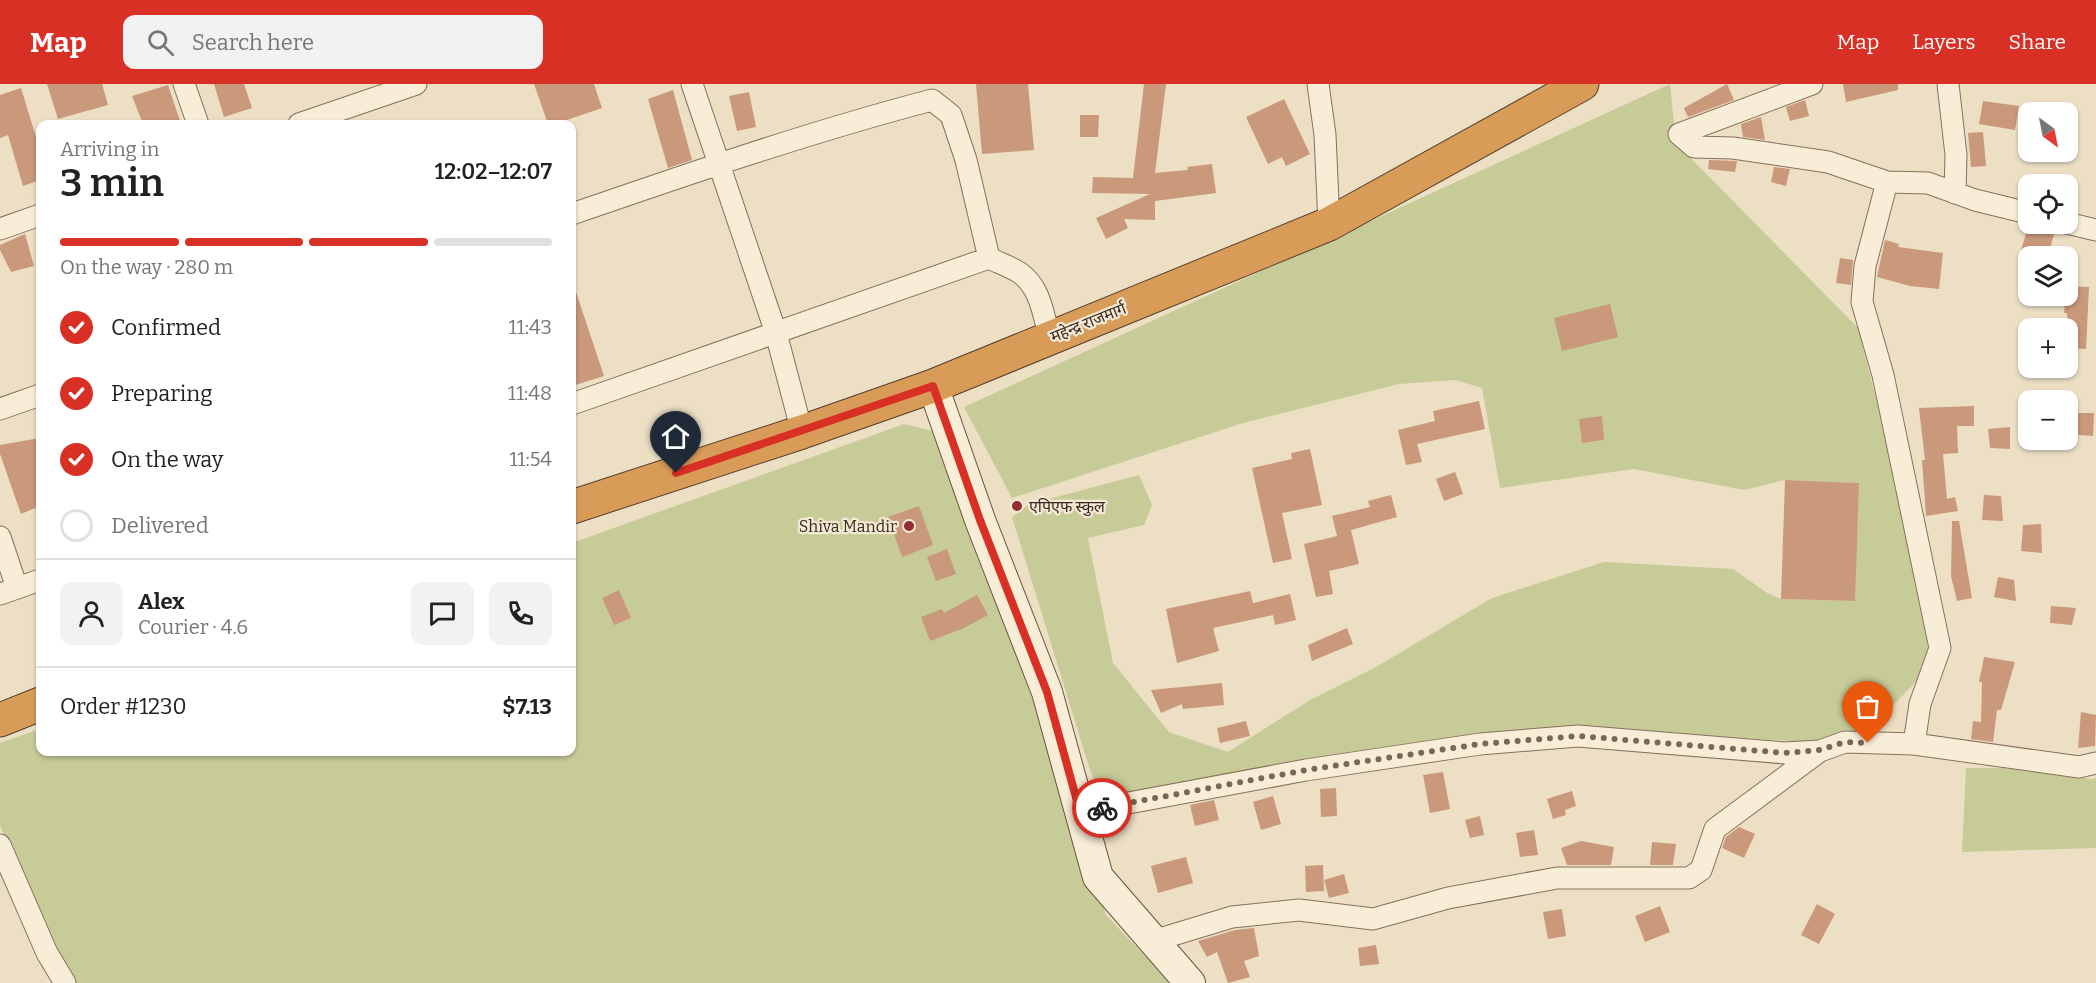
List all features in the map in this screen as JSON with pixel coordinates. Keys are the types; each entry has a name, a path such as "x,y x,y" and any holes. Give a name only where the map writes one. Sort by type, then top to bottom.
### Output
{"highway":[{"name":"महेन्द्र राजमार्ग","path":"576,506 802,432 933,386 1329,224 1582,84"},
{"path":"0,720 36,706"}],"street":[{"path":"184,84 197,120"},
{"path":"311,120 417,84"},
{"path":"692,84 776,333 802,432"},
{"path":"1318,84 1324,135 1329,224"},
{"path":"1812,84 1679,134 1695,147 1733,148 1828,162 1887,182 1928,183 2018,210"},
{"path":"1948,84 1956,155 1955,193"},
{"path":"576,213 863,118 933,92 951,115 966,160 989,258"},
{"path":"1887,182 1865,266 1862,302 1883,375 1940,648 1920,704 1914,744"},
{"path":"0,229 36,216"},
{"path":"2078,226 2096,230"},
{"path":"576,403 989,258 1020,273 1035,290 1042,304 1050,338"},
{"path":"933,386 980,520 1047,692 1098,877 1190,983"},
{"path":"0,409 36,396"},
{"path":"0,537 8,591 36,581"},
{"path":"1080,812 1306,770 1480,744 1578,736 1785,753 1820,750 1845,742 1914,744 2079,767 2096,763"},
{"path":"1153,940 1232,917 1277,912 1299,910 1373,919 1448,898 1557,878 1689,878 1701,870 1715,829 1820,750"},
{"path":"0,845 47,953 65,983"}],"green space":[{"path":"1670,84 1676,143 1858,328 1891,457 1932,644 1931,661 1912,686 1870,728 1856,734 1817,743 1615,729 1114,800 1101,794 1090,770 1012,517 1030,504 1139,475 1152,505 1144,525 1088,538 1113,663 1169,732 1228,752 1310,700 1376,667 1492,598 1604,562 1733,569 1767,593 1781,599 1854,601 1859,483 1785,480 1744,490 1634,469 1500,488 1482,388 1455,380 1399,384 1243,423 1012,498 964,407"},
{"path":"904,424 933,431 1062,779 1106,915 1171,983 65,983 47,953 0,825 0,743 36,730 36,756 576,756 576,542"},
{"path":"1966,768 2003,768 2096,778 2096,848 1962,852"}],"building":[{"path":"47,84 102,84 108,105 58,119"},
{"path":"214,84 244,84 252,108 224,117"},
{"path":"534,84 594,84 602,108 567,120 547,120"},
{"path":"976,84 1028,84 1034,150 982,154"},
{"path":"1144,84 1166,84 1155,173 1188,170 1187,167 1212,164 1216,193 1155,201 1155,220 1124,219 1128,228 1106,239 1096,218 1150,194 1092,193 1093,177 1133,178"},
{"path":"1727,84 1734,100 1688,117 1684,108"},
{"path":"1843,84 1898,84 1898,90 1846,102"},
{"path":"168,85 180,120 141,120 132,96"},
{"path":"21,88 36,137 36,181 23,186 8,135 0,138 0,95"},
{"path":"673,90 692,160 668,168 648,99"},
{"path":"749,92 756,127 737,131 729,96"},
{"path":"1284,99 1310,154 1286,166 1282,157 1268,164 1246,117"},
{"path":"1805,100 1809,116 1790,121 1786,107"},
{"path":"1983,101 2018,106 2015,130 1979,124"},
{"path":"1080,115 1099,115 1098,137 1080,137"},
{"path":"1761,117 1765,140 1743,137 1741,124"},
{"path":"1983,132 1986,166 1971,167 1968,133"},
{"path":"1709,160 1737,161 1735,172 1708,169"},
{"path":"1774,167 1790,169 1786,186 1771,182"},
{"path":"25,234 34,266 11,272 0,250 0,245"},
{"path":"2026,234 2054,234 2051,246 2022,246"},
{"path":"1885,240 1899,244 1898,247 1943,253 1939,289 1910,286 1877,277"},
{"path":"1840,258 1853,260 1851,285 1836,283"},
{"path":"2078,286 2089,287 2086,349 2078,349 2078,318 2067,318 2067,313 2064,313 2065,306 2078,306"},
{"path":"576,292 604,376 576,385"},
{"path":"1610,304 1618,337 1562,351 1554,318"},
{"path":"1479,401 1485,429 1417,444 1422,462 1406,465 1398,430 1435,421 1433,411"},
{"path":"1974,406 1974,426 1957,426 1958,453 1943,454 1947,499 1955,497 1958,511 1926,516 1922,460 1925,460 1919,408"},
{"path":"2078,413 2094,413 2093,436 2078,435"},
{"path":"1602,416 1604,440 1582,443 1579,419"},
{"path":"2010,427 2010,449 1990,448 1988,429"},
{"path":"36,439 36,508 21,514 0,454 0,445"},
{"path":"1310,449 1322,505 1282,513 1292,559 1273,563 1252,468 1292,459 1291,453"},
{"path":"1455,472 1463,494 1444,501 1436,479"},
{"path":"1785,480 1859,483 1855,601 1781,599"},
{"path":"1391,495 1397,517 1351,530 1359,564 1329,571 1333,594 1316,597 1304,544 1337,536 1332,516 1370,507 1368,501"},
{"path":"1984,495 2001,496 2003,521 1982,520"},
{"name":"Shiva Mandir","path":"919,506 933,545 902,557 888,517"},
{"path":"1952,521 1959,521 1972,598 1957,601 1951,576"},
{"path":"2041,524 2042,553 2021,551 2023,525"},
{"path":"947,549 956,574 936,581 927,557"},
{"path":"1998,577 2014,580 2016,601 1994,597"},
{"path":"619,590 631,618 614,625 602,598"},
{"path":"1250,591 1253,603 1290,594 1296,620 1275,625 1273,615 1213,628 1219,651 1177,663 1166,609"},
{"path":"977,595 988,615 962,629 930,641 921,617 942,609 944,613"},
{"path":"2051,606 2076,608 2072,625 2050,623"},
{"path":"1347,628 1353,644 1312,661 1308,645"},
{"path":"1984,657 2015,662 2001,710 1997,710 1993,742 1971,739 1973,721 1981,722 1982,682 1979,682"},
{"path":"1222,683 1224,705 1183,709 1182,704 1161,713 1151,690"},
{"path":"2081,712 2096,715 2095,746 2078,748"},
{"path":"1246,721 1250,736 1220,743 1217,728"},
{"path":"1443,772 1450,809 1430,813 1423,775"},
{"path":"1336,788 1337,816 1321,817 1320,789"},
{"path":"1572,791 1576,806 1565,810 1566,815 1553,819 1547,799"},
{"path":"1273,796 1281,824 1261,830 1253,802"},
{"path":"1214,800 1219,820 1195,826 1190,805"},
{"path":"1480,816 1484,835 1470,838 1465,820"},
{"path":"1739,827 1755,834 1744,858 1722,848 1726,837"},
{"path":"1534,830 1538,855 1520,857 1516,833"},
{"path":"1581,841 1614,847 1611,865 1567,865 1561,848"},
{"path":"1652,842 1676,844 1673,865 1650,865"},
{"path":"1186,857 1193,883 1158,893 1151,866"},
{"path":"1323,865 1324,891 1306,892 1305,866"},
{"path":"1344,874 1349,893 1329,898 1324,880"},
{"path":"1817,904 1835,914 1819,944 1801,935"},
{"path":"1660,906 1670,932 1645,942 1635,916"},
{"path":"1562,909 1566,936 1548,939 1543,912"},
{"path":"1254,928 1259,956 1244,961 1250,977 1228,983 1217,952 1207,957 1198,941 1235,930"},
{"path":"1376,945 1379,964 1360,966 1358,948"}],"way so far":[{"path":"1102,808 1306,770 1480,744 1578,736 1785,753 1820,750 1845,742 1868,743"}],"place":[{"name":"एपिएफ स्कुल","path":"1017,506"},
{"name":"Shiva Mandir","path":"909,526"}],"route":[{"path":"676,473 933,386 980,520 1047,692 1080,812 1102,808"}]}
